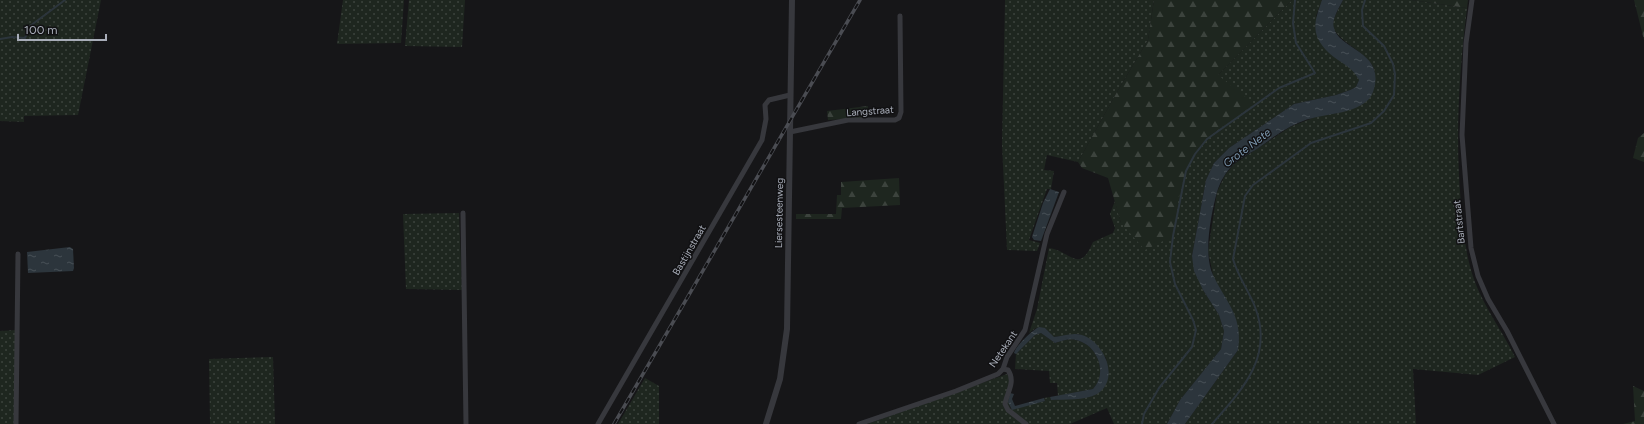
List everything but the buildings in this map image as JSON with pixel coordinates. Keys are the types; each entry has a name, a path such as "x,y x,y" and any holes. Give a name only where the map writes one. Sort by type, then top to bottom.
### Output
{"street":[{"name":"Liersesteenweg","path":"766,424 776,394 786,341 788,311 792,0"},
{"name":"Bartstraat","path":"1472,0 1466,43 1462,135 1471,248 1478,276 1488,299 1508,331 1554,424"},
{"name":"Langstraat","path":"790,132 848,120 895,120 899,118 901,112 900,16"},
{"name":"Bastijnstraat","path":"598,424 762,140 766,119 764,105 769,100 790,95"},
{"name":"Netekant","path":"858,424 956,391 998,374 1025,330 1047,234 1064,192"},
{"path":"463,213 466,424"},
{"path":"16,424 18,254"},
{"path":"1002,369 1008,370 1011,374 1012,381 1005,404 1008,410 1026,424"}],"green space":[{"path":"0,0 101,0 78,115 24,116 24,122 0,121"},
{"path":"343,0 404,0 401,43 337,44"},
{"path":"409,0 465,0 462,47 405,46"},
{"path":"1005,0 1154,0 1148,40 1078,162 1047,155 1044,170 1054,171 1051,189 1047,189 1029,240 1040,243 1037,251 1007,250 1002,144"},
{"path":"1154,0 1292,0 1218,75 1254,104 1212,134 1198,149 1191,160 1182,184 1173,236 1145,250 1121,223 1108,178 1082,168 1078,162 1148,40"},
{"path":"1292,0 1322,0 1316,16 1347,65 1355,72 1359,80 1356,87 1350,90 1336,95 1294,104 1229,148 1214,163 1206,180 1192,256 1203,290 1219,315 1224,331 1221,349 1180,400 1167,424 1114,424 1107,408 1070,424 867,424 1007,374 1010,383 1009,405 1011,409 1045,401 1044,398 1050,397 1051,400 1095,395 1104,387 1108,370 1106,358 1086,337 1078,334 1053,337 1045,328 1036,328 1029,333 1037,309 1049,248 1079,259 1088,252 1093,242 1113,233 1115,228 1110,214 1115,201 1121,223 1180,190 1186,171 1195,154 1207,139 1218,75"},
{"path":"1343,0 1411,0 1467,8 1460,82 1458,130 1459,179 1464,238 1475,282 1485,304 1515,357 1478,375 1413,369 1416,424 1185,424 1238,350 1213,275 1208,251 1217,192 1225,175 1234,164 1290,127 1320,115 1338,113 1375,82 1374,69 1370,63 1365,57 1338,35 1334,29 1333,23"},
{"path":"1411,0 1468,0 1467,8"},
{"path":"1634,0 1644,0 1644,40"},
{"path":"868,106 867,118 828,120 827,111"},
{"path":"1644,133 1644,162 1633,158 1638,138"},
{"path":"899,178 900,205 842,208 841,219 796,219 796,214 836,214 837,195 841,195 841,182"},
{"path":"459,213 462,290 406,289 403,214"},
{"path":"16,330 14,424 0,424 0,331"},
{"path":"1041,333 1055,343 1071,339 1076,340 1084,343 1095,353 1100,368 1100,375 1093,389 1058,396 1057,383 1050,383 1049,371 1015,369 1016,354 1035,335"},
{"path":"273,357 275,424 210,424 209,359"},
{"path":"645,378 659,386 659,424 618,424"},
{"path":"1633,386 1644,391 1644,424 1623,424 1635,421"}],"water":[{"name":"Grote Nete","path":"1322,0 1343,0 1334,18 1333,25 1338,35 1344,42 1361,53 1374,68 1376,78 1373,92 1368,100 1352,109 1311,118 1285,130 1236,162 1228,170 1217,192 1212,211 1208,245 1210,266 1213,275 1236,319 1239,338 1238,350 1185,424 1167,424 1180,400 1221,349 1224,331 1219,315 1203,290 1194,271 1192,256 1206,180 1214,163 1229,148 1294,104 1336,95 1350,90 1356,87 1359,80 1353,71 1329,53 1316,34 1315,28 1317,15"},
{"path":"1050,189 1059,192 1041,241 1034,240 1032,237 1043,203"},
{"path":"70,247 73,249 73,271 28,273 27,252"},
{"path":"1039,327 1045,328 1054,337 1079,334 1090,339 1097,345 1103,353 1109,371 1108,379 1104,387 1097,394 1086,398 1051,400 1050,397 1093,389 1100,375 1100,368 1095,353 1084,343 1071,339 1055,343 1041,333 1035,335 1016,354 1014,353 1024,339 1032,331"},
{"path":"1010,393 1014,394 1012,399 1015,406 1044,398 1045,401 1012,410 1008,402"}],"waterway":[{"path":"0,39 12,37 25,38 30,26 65,0"},
{"path":"1142,424 1144,414 1159,388 1192,347 1196,330 1193,320 1175,284 1170,262 1173,236 1186,171 1195,154 1207,139 1279,88 1315,73 1296,43 1293,23 1295,0"},
{"path":"1212,424 1244,385 1258,356 1261,341 1260,325 1255,307 1233,259 1245,196 1253,185 1311,143 1371,123 1384,111 1394,95 1395,74 1393,64 1384,46 1363,26 1362,10 1365,0"}],"railway":[{"path":"614,424 860,0"}]}
